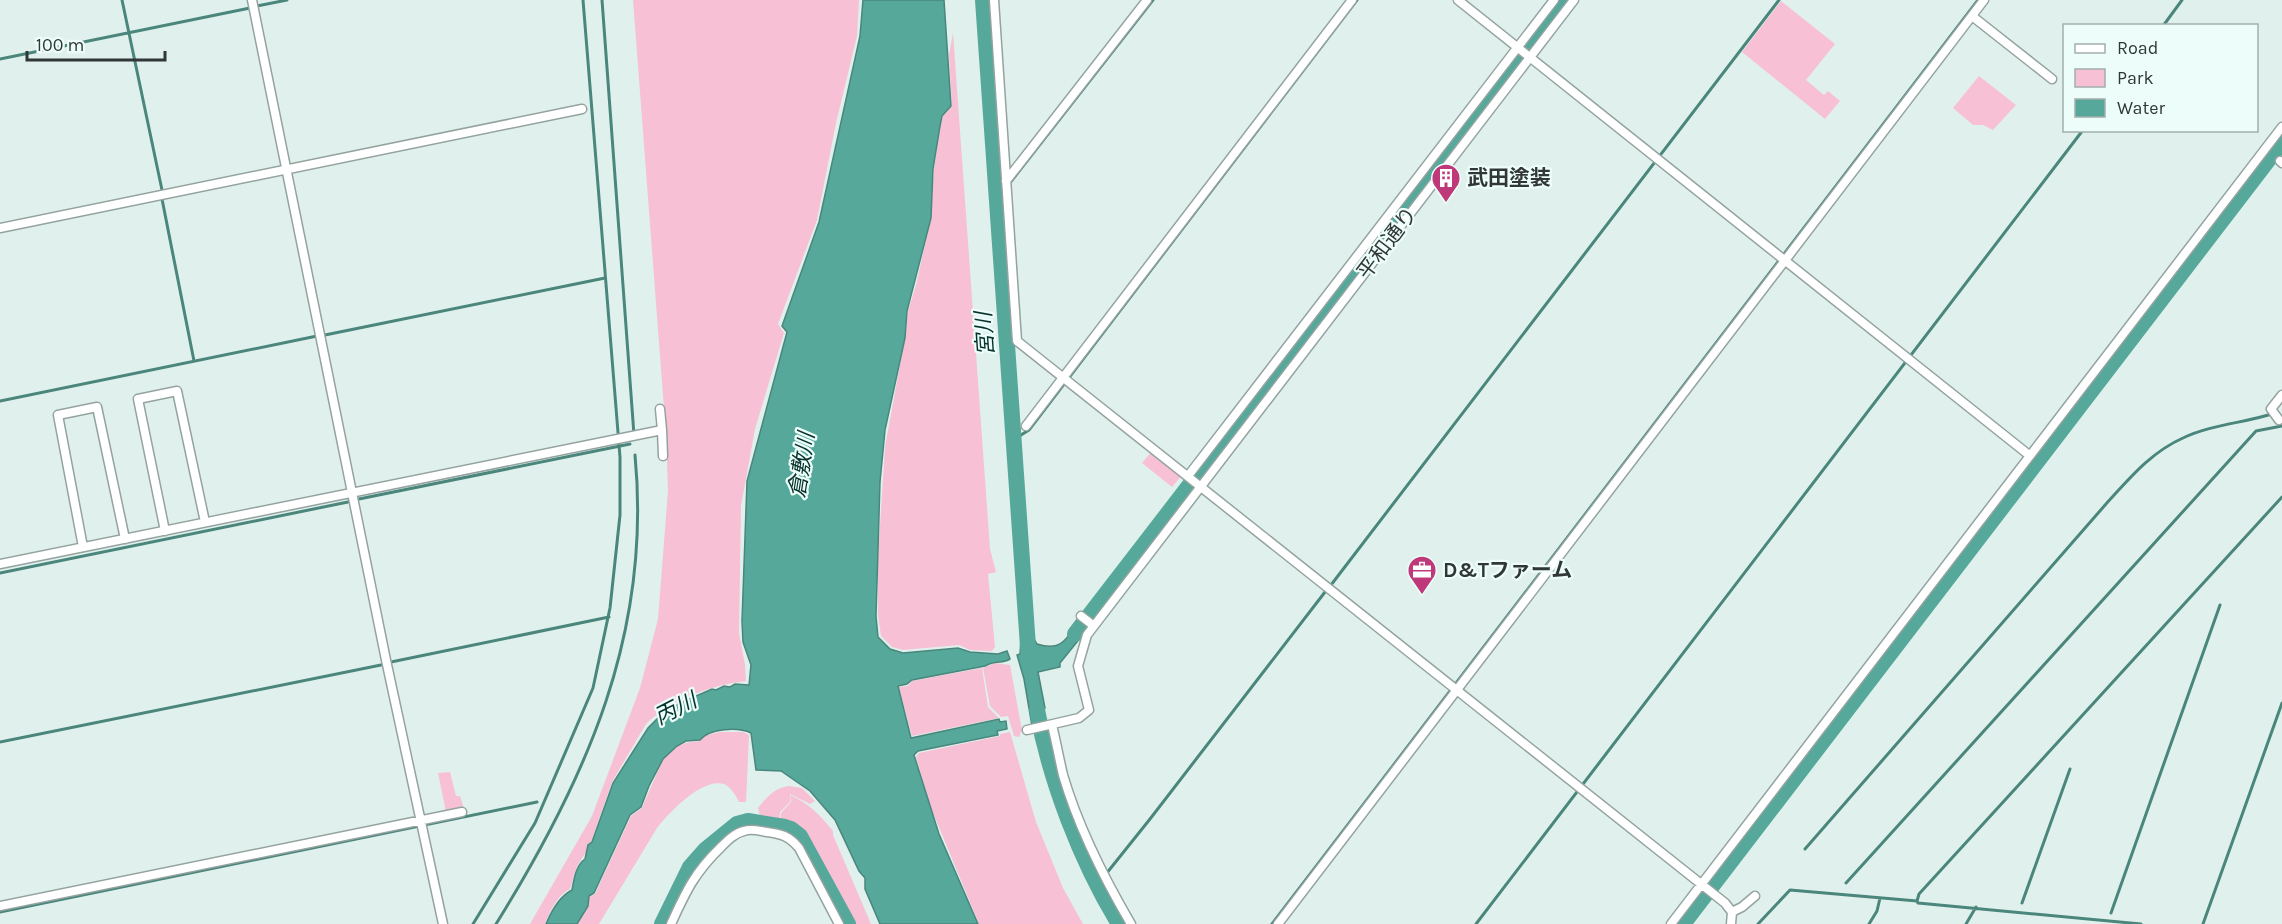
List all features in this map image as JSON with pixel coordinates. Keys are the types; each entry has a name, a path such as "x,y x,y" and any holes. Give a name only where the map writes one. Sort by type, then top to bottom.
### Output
{"street":[{"path":"252,0 443,924"},
{"path":"994,0 1017,341 1725,903 1732,912 1731,924"},
{"path":"1006,185 1147,0"},
{"path":"1026,426 1066,379 1352,0"},
{"path":"1458,0 2029,455"},
{"path":"1190,477 1554,0"},
{"name":"平和通り","path":"1049,725 1079,718 1089,710 1079,660 1084,642 1093,625 1528,56 1574,0"},
{"path":"1278,924 1454,687 1782,258 1984,0"},
{"path":"1972,16 2052,80"},
{"path":"0,228 582,109"},
{"path":"1671,924 1706,888 2029,455 2282,127"},
{"path":"165,531 138,399 177,391 205,522"},
{"path":"2276,414 2271,409 2282,395"},
{"path":"83,547 58,415 97,407 125,539"},
{"path":"660,409 663,456"},
{"path":"0,564 662,430"},
{"path":"1081,617 1093,625"},
{"path":"1030,730 1049,725 1064,779 1077,813 1105,876 1131,924"},
{"path":"0,906 421,824 462,812"},
{"path":"671,924 689,884 703,864 731,838 751,829 791,838 799,848 839,924"},
{"path":"1732,912 1737,911 1755,896"}],"green space":[{"path":"633,0 859,0 857,36 836,123 817,220 778,324 784,333 755,429 741,506 739,633 746,681 719,686 692,695 667,708 646,724 612,782 591,842 587,845 586,853 577,866 570,889 558,900 545,924 530,924 592,816 640,688 658,619 668,491 666,435"},
{"path":"1781,1 1835,44 1806,80 1824,95 1828,91 1840,101 1825,119 1742,52"},
{"path":"953,33 990,549 996,572 988,574 995,647 992,651 970,650 959,645 903,650 892,647 881,636 878,615 878,558 885,447 908,311 931,218 934,169 940,127 943,116 952,106 949,55"},
{"path":"1979,76 2016,105 1993,130 1983,125 1973,125 1953,108"},
{"path":"1153,450 1183,474 1172,487 1142,463"},
{"path":"995,663 1010,665 1022,730 1019,737 1014,736 1008,716 1001,717 990,706 983,668"},
{"path":"982,668 988,707 999,718 912,736 899,687 908,686 912,681"},
{"path":"720,732 743,732 749,735 746,802 739,802 731,789 724,784 706,786 686,798 657,828 599,924 578,924 588,906 589,897 595,894 631,816 642,808 663,759 678,746 700,741 704,736"},
{"path":"1010,732 1036,822 1063,888 1083,924 979,924 931,808 916,757 919,753"},
{"path":"450,772 456,796 460,796 464,809 446,812 438,773"},
{"path":"789,786 802,788 815,801 810,804 790,794 790,802 780,812 779,821 760,816 758,808 768,797 775,791"},
{"path":"790,795 814,810 833,831 871,924 853,924 810,843 797,829 780,822 781,813 791,802"}],"water":[{"path":"863,0 944,0 951,106 942,116 933,169 931,218 907,311 905,338 885,430 880,482 876,616 878,637 890,649 903,653 958,648 970,652 998,654 1007,651 1010,659 912,680 898,686 911,738 999,719 1000,722 1006,721 1007,729 997,731 998,735 918,751 914,755 939,834 978,924 880,924 865,889 865,878 859,871 835,820 810,791 781,771 756,770 751,733 732,729 710,733 700,740 686,741 663,759 641,807 630,815 594,893 589,896 588,906 577,924 546,924 560,900 572,890 579,865 585,859 588,845 592,842 613,783 648,728 663,713 712,689 730,687 735,684 749,685 751,665 743,642 742,621 747,481 787,332 782,326 819,222 860,36"},
{"path":"1080,620 1089,627 1060,663 1060,667 1038,672 1045,708 1043,713 1045,723 1032,726 1024,679 1017,655 1020,654 1021,639 1033,637 1037,644 1058,645 1067,638"}],"waterway":[{"path":"122,0 162,190"},
{"path":"257,6 287,0"},
{"path":"473,924 535,823 593,688 610,608 620,515 620,457 583,0"},
{"path":"602,0 634,435"},
{"name":"宮川","path":"983,0 1029,661"},
{"path":"1009,184 1153,0"},
{"path":"1013,440 1029,430 1357,0"},
{"path":"1075,634 1563,0"},
{"path":"1331,585 1779,0"},
{"path":"1272,924 1978,0"},
{"path":"2164,24 2182,0"},
{"path":"0,59 250,8"},
{"path":"1476,924 2081,132"},
{"path":"1683,924 2282,142"},
{"path":"162,199 194,361"},
{"path":"325,335 605,278"},
{"path":"0,401 317,336"},
{"path":"1805,849 2106,504 2141,467 2171,444 2193,434 2272,414"},
{"path":"1846,883 2256,431 2282,426"},
{"path":"359,499 630,444"},
{"path":"496,924 558,814 584,758 606,701 622,643 633,582 638,520 635,455"},
{"path":"1917,901 1919,894 2282,497"},
{"path":"0,573 348,502"},
{"path":"1098,884 1325,592"},
{"path":"2111,913 2220,605"},
{"path":"391,662 609,617"},
{"path":"0,742 381,665"},
{"path":"2203,924 2282,703"},
{"path":"1037,710 1050,765 1069,820 1092,874 1119,924"},
{"path":"2022,903 2070,769"},
{"path":"0,912 537,802"},
{"path":"662,924 690,867 705,850 737,824 748,821 785,827 800,836 848,924"},
{"path":"1758,924 1790,890 2141,924"},
{"path":"1869,924 1877,911 1880,898"},
{"path":"1966,924 1976,907"}],"place":[{"name":"武田塗装","path":"1446,204"},
{"name":"D&Tファーム","path":"1422,596"}],"water label":[{"name":"倉敷川","path":"801,465"},
{"name":"丙川","path":"675,708"}]}
